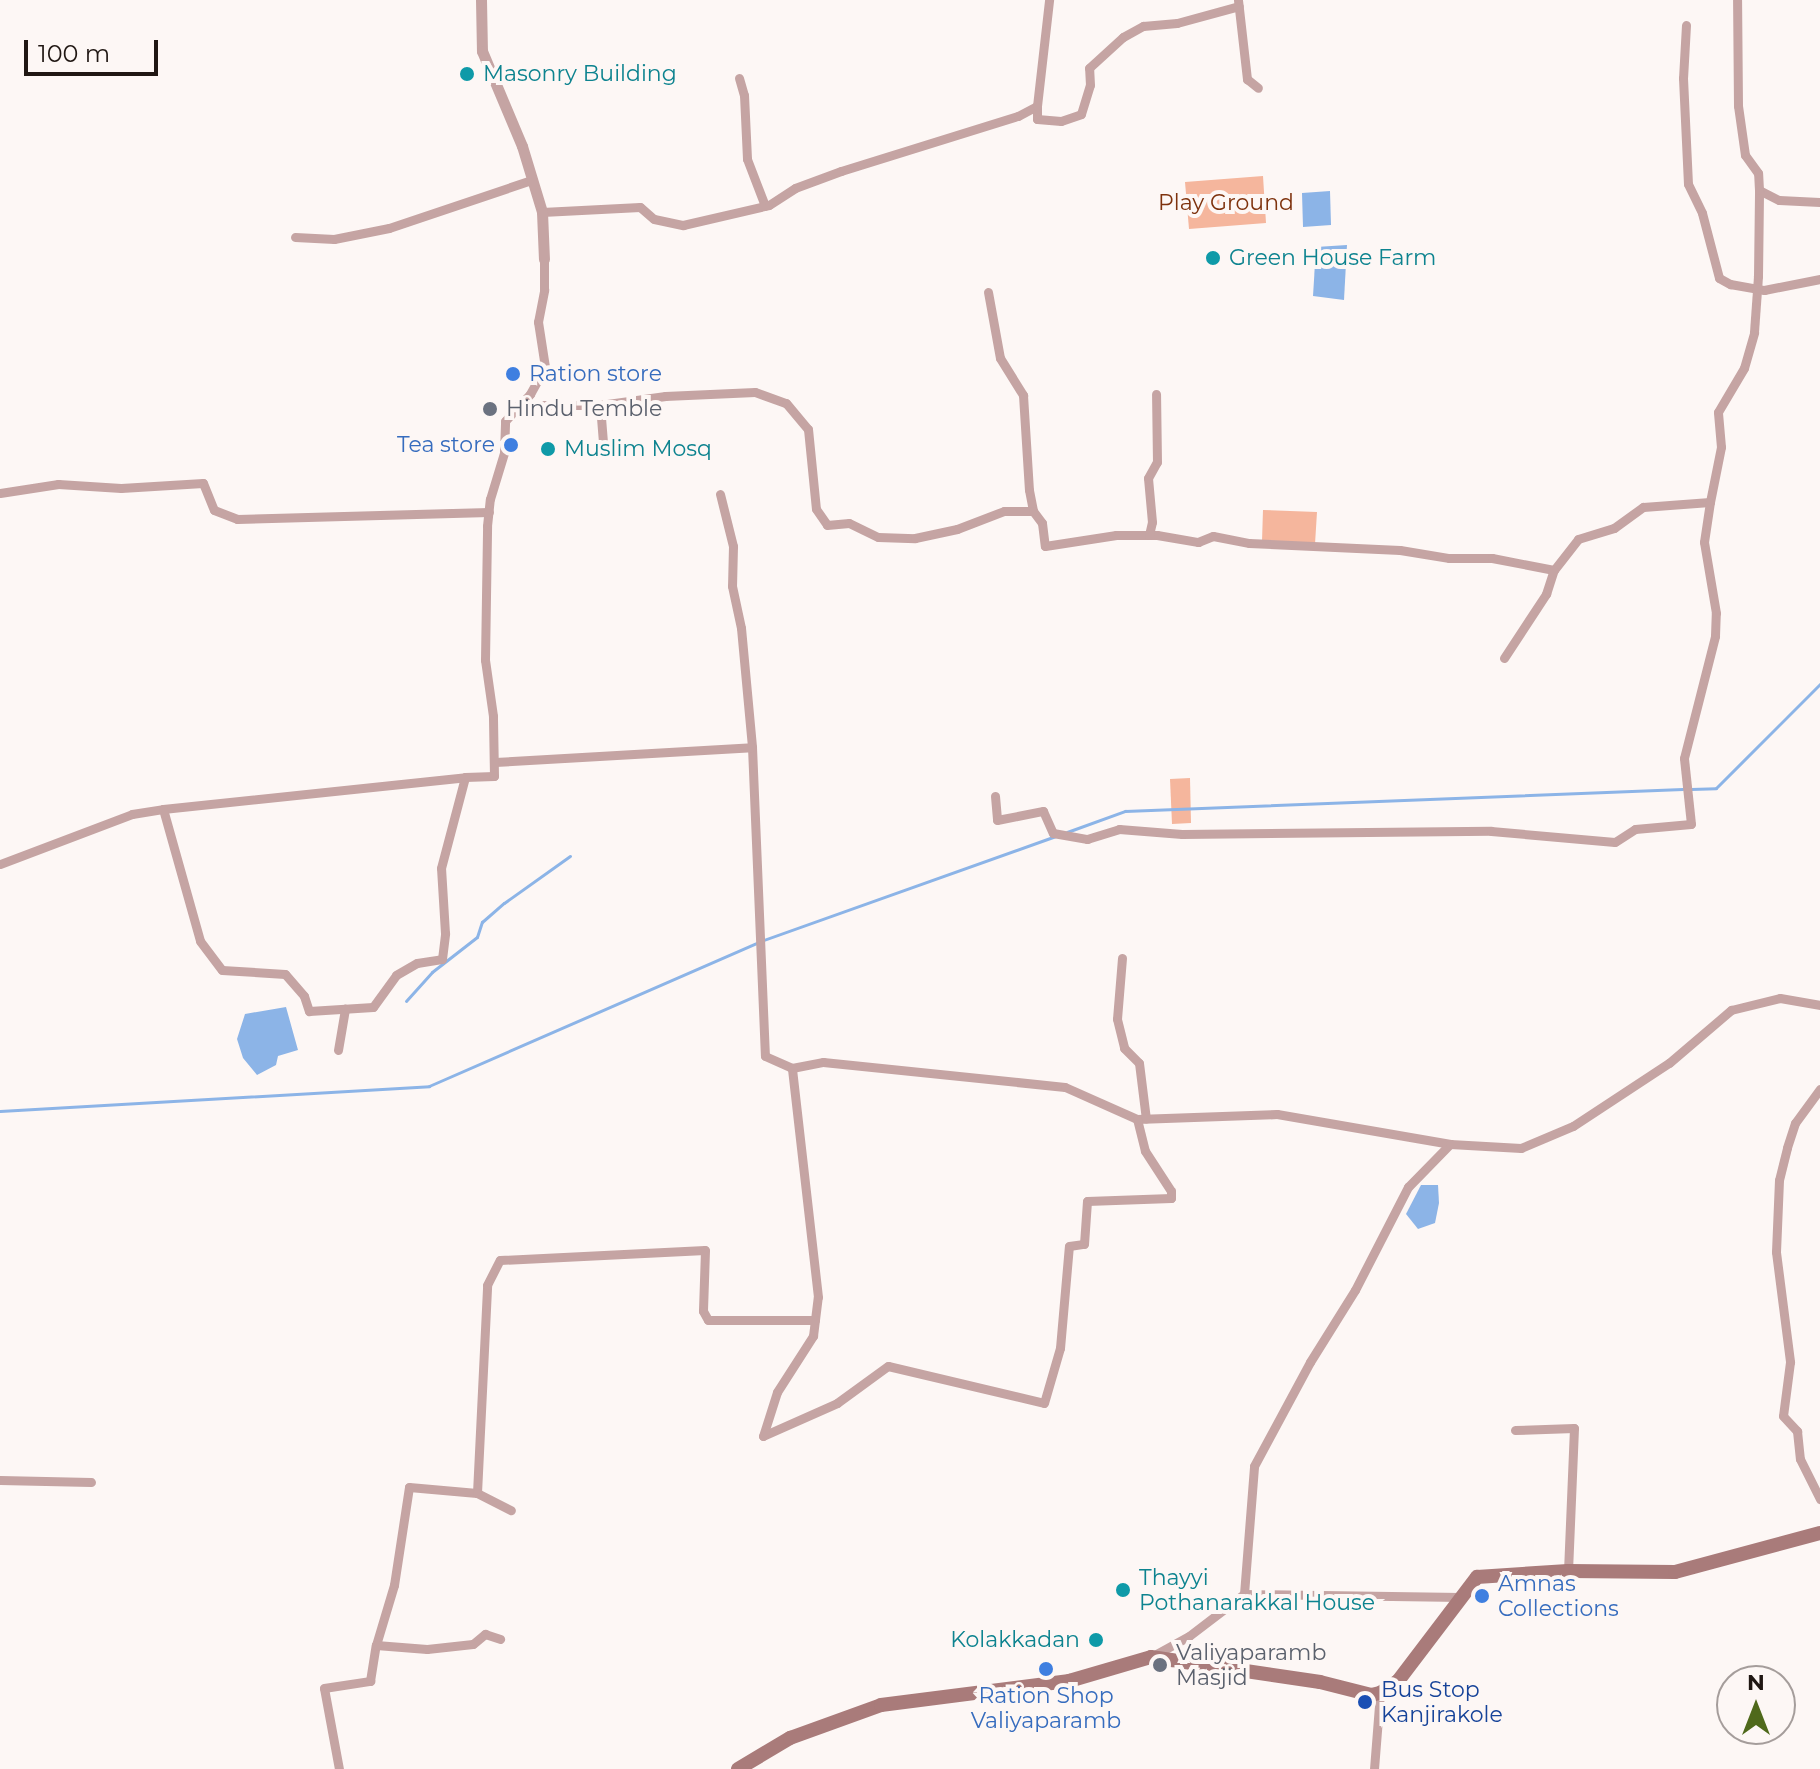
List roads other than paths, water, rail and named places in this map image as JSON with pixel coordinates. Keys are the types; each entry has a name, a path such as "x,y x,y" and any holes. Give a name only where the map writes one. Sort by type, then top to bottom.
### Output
{"main road":[{"path":"738,1769 790,1738 881,1705 1069,1681 1151,1657 1320,1682 1371,1695 1390,1689 1407,1671 1477,1577 1486,1574 1568,1571 1675,1572 1820,1533"}],"street":[{"path":"0,864 132,814 494,776 485,660 489,512 504,453 505,421 545,367 538,322 544,290 544,259 542,212 522,146 482,51 481,0"},
{"path":"1049,0 1037,119 1061,121 1081,114 1090,85 1089,68 1123,37 1143,26 1177,23 1238,3 1247,79 1258,88"},
{"path":"995,796 997,820 1043,811 1053,833 1087,839 1119,829 1182,834 1465,831 1615,842 1635,829 1691,824 1684,758 1715,636 1716,613 1704,542 1721,447 1718,412 1744,368 1754,332 1757,288 1758,173 1745,155 1738,106 1737,0"},
{"path":"1686,25 1683,78 1688,184 1702,213 1719,278 1757,288 1781,288 1789,283 1820,279"},
{"path":"739,78 744,95 747,159 765,206"},
{"path":"542,212 640,207 654,219 683,225 765,206 841,171 920,149 1037,106"},
{"path":"295,237 334,239 389,228 532,180"},
{"path":"1759,190 1779,200 1820,202"},
{"path":"988,292 1000,358 1023,395 1029,490 1033,511 1042,523 1045,546 1116,535 1149,535 1198,542 1213,536 1317,548 1400,550 1449,558 1492,558 1554,570"},
{"path":"519,405 600,405 665,396 755,392 786,403 808,429 816,509 827,525 849,523 878,537 915,538 957,529 1004,511 1033,511"},
{"path":"1149,535 1152,522 1148,478 1157,462 1156,394"},
{"path":"600,405 604,455"},
{"path":"0,493 58,484 121,488 203,483 214,510 237,519 489,512"},
{"path":"720,494 733,546 732,586 741,628 752,747 765,1056 792,1068 823,1062 1065,1087 1142,1119 1277,1114 1450,1144 1521,1148 1573,1126 1669,1063 1731,1010 1780,998 1820,1005"},
{"path":"1504,658 1546,594 1554,570 1578,539 1614,528 1643,507 1710,502"},
{"path":"495,762 752,747"},
{"path":"163,809 197,931 222,970 285,974 304,996 309,1011 373,1007 396,975 417,963 442,959 445,933 441,868 465,777"},
{"path":"792,1068 818,1297 813,1336 777,1392 763,1436 837,1403 888,1366 1044,1403 1060,1348 1069,1246 1084,1244 1087,1201 1171,1198 1171,1191 1145,1151 1139,1063 1124,1048 1117,1019 1122,958"},
{"path":"338,1050 345,1009"},
{"path":"1820,1089 1795,1123 1787,1148 1779,1180 1776,1252 1790,1362 1784,1385 1783,1416 1797,1431 1800,1459 1820,1499"},
{"path":"1244,1594 1254,1466 1310,1362 1355,1290 1408,1187 1450,1144"},
{"path":"477,1493 487,1285 500,1260 705,1250 703,1311 708,1320 815,1320"},
{"path":"1515,1430 1574,1428 1568,1571"},
{"path":"0,1480 91,1482"},
{"path":"339,1769 324,1688 370,1681 376,1645 394,1585 409,1487 477,1493 511,1510"},
{"path":"1151,1657 1189,1636 1244,1594 1461,1597"},
{"path":"376,1645 427,1649 473,1644 485,1634 500,1639"},
{"path":"1374,1769 1380,1693"}],"water":[{"path":"1330,191 1331,225 1303,227 1302,193"},
{"path":"1347,245 1344,300 1313,296 1316,247"},
{"path":"286,1007 298,1050 278,1056 276,1065 257,1075 243,1058 237,1039 245,1014"},
{"path":"1421,1185 1438,1185 1439,1203 1435,1223 1418,1229 1406,1214"}],"waterway":[{"path":"1691,789 1716,788 1820,684"},
{"path":"1067,832 1125,811 1683,789"},
{"path":"0,1111 429,1086 758,942 1056,836"},
{"path":"406,1001 432,972 477,937 482,922 570,856"}],"place":[{"name":"Masonry Building","path":"467,74"},
{"name":"Green House Farm","path":"1213,258"},
{"name":"Ration store","path":"513,374"},
{"name":"Hindu Temble","path":"490,409"},
{"name":"Tea store","path":"511,445"},
{"name":"Muslim Mosq","path":"548,449"},
{"name":"Thayyi Pothanarakkal House","path":"1123,1590"},
{"name":"Amnas Collections","path":"1482,1596"},
{"name":"Kolakkadan","path":"1096,1640"},
{"name":"Valiyaparamb Masjid","path":"1160,1665"},
{"name":"Ration Shop Valiyaparamb","path":"1046,1669"},
{"name":"Bus Stop Kanjirakole","path":"1365,1702"}],"park label":[{"name":"Play Ground","path":"1226,203"}]}
